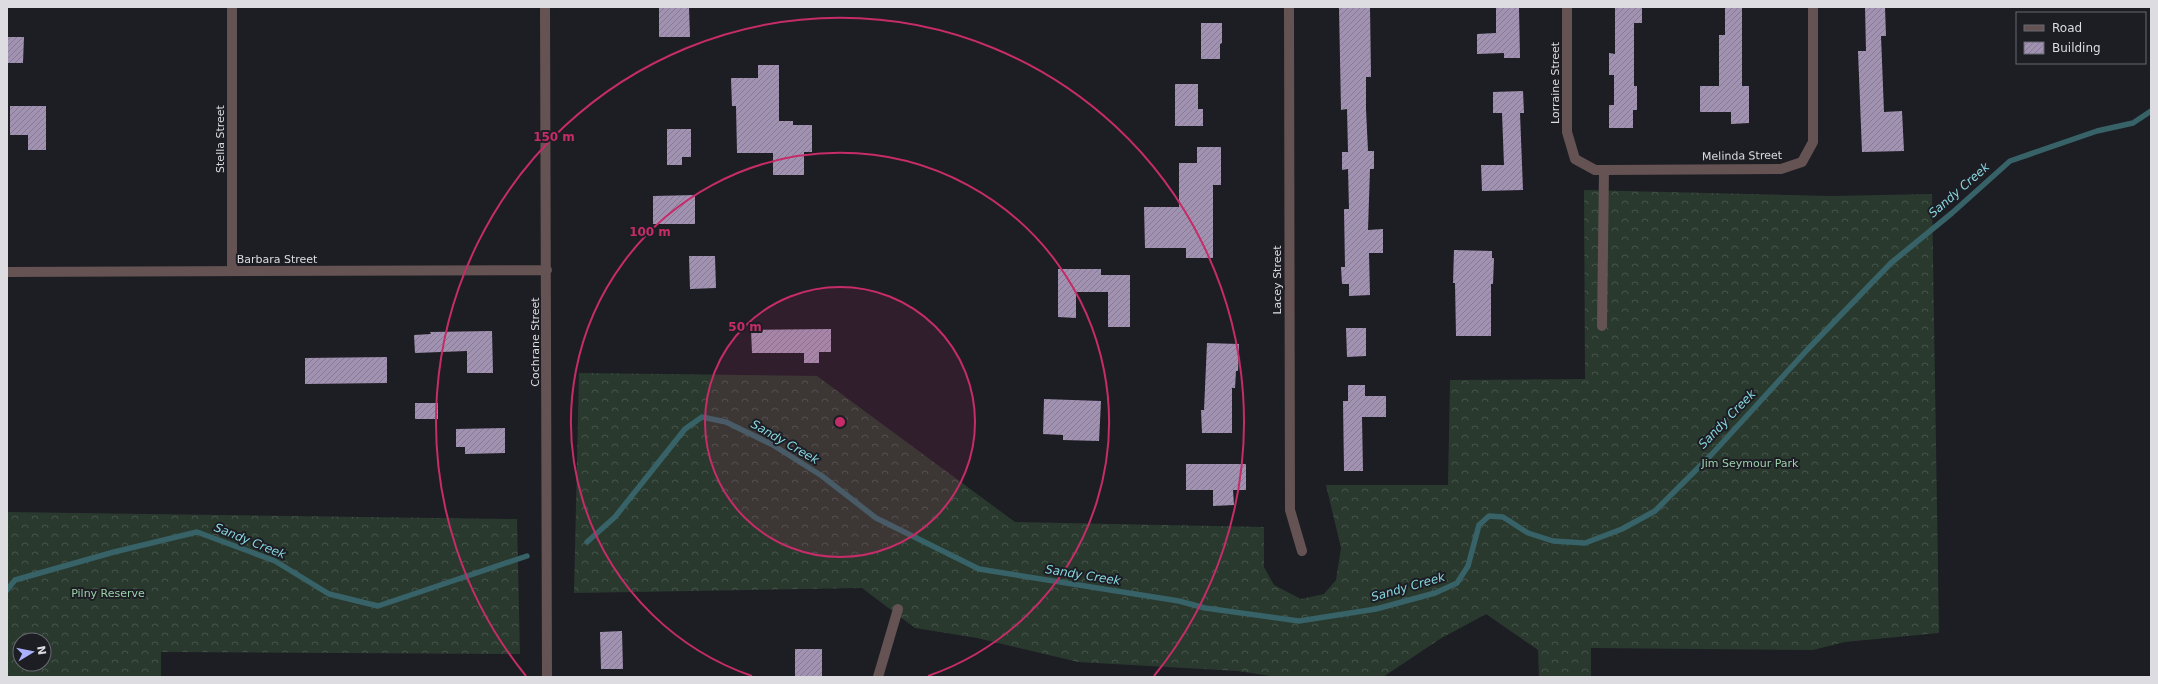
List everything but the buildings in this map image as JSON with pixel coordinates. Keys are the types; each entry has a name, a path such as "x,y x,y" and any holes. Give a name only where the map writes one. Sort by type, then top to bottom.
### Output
{"street":[{"name":"Stella Street","path":"232,7 232,271"},
{"name":"Cochrane Street","path":"545,7 548,516 547,677"},
{"name":"Lacey Street","path":"1289,7 1290,510 1302,551"},
{"name":"Lorraine Street","path":"1567,7 1568,132 1575,159"},
{"name":"Melinda Street","path":"1575,159 1595,170 1781,169 1802,162 1813,142 1813,7"},
{"path":"1602,326 1604,170"},
{"name":"Barbara Street","path":"7,272 547,270"},
{"path":"878,677 898,609"}],"green space":[{"name":"Jim Seymour Park","path":"1584,190 1832,196 1932,194 1939,633 1845,642 1813,650 1591,648 1591,677 1539,677 1538,650 1486,614 1440,639 1383,677 1276,677 1238,671 1078,662 977,638 915,628 862,588 574,593 579,373 817,376 1015,522 1264,527 1264,567 1274,585 1301,599 1324,594 1336,580 1341,548 1326,485 1448,485 1450,380 1585,379"},
{"name":"Pilny Reserve","path":"7,512 517,519 520,654 161,652 161,677 7,677"}],"waterway":[{"name":"Sandy Creek","path":"587,542 615,517 685,429 702,417 726,422 773,445 822,476 876,518 979,569 1179,601 1205,608 1299,621 1376,609 1435,593 1457,583 1468,566 1479,525 1489,516 1503,517 1528,533 1553,541 1585,543 1622,529 1655,511 1712,454 1807,350 1891,263 1952,213 2010,161 2097,131 2133,123 2151,111"},
{"name":"Sandy Creek","path":"7,590 15,580 114,552 197,532 275,561 329,594 378,606 527,556"}]}
